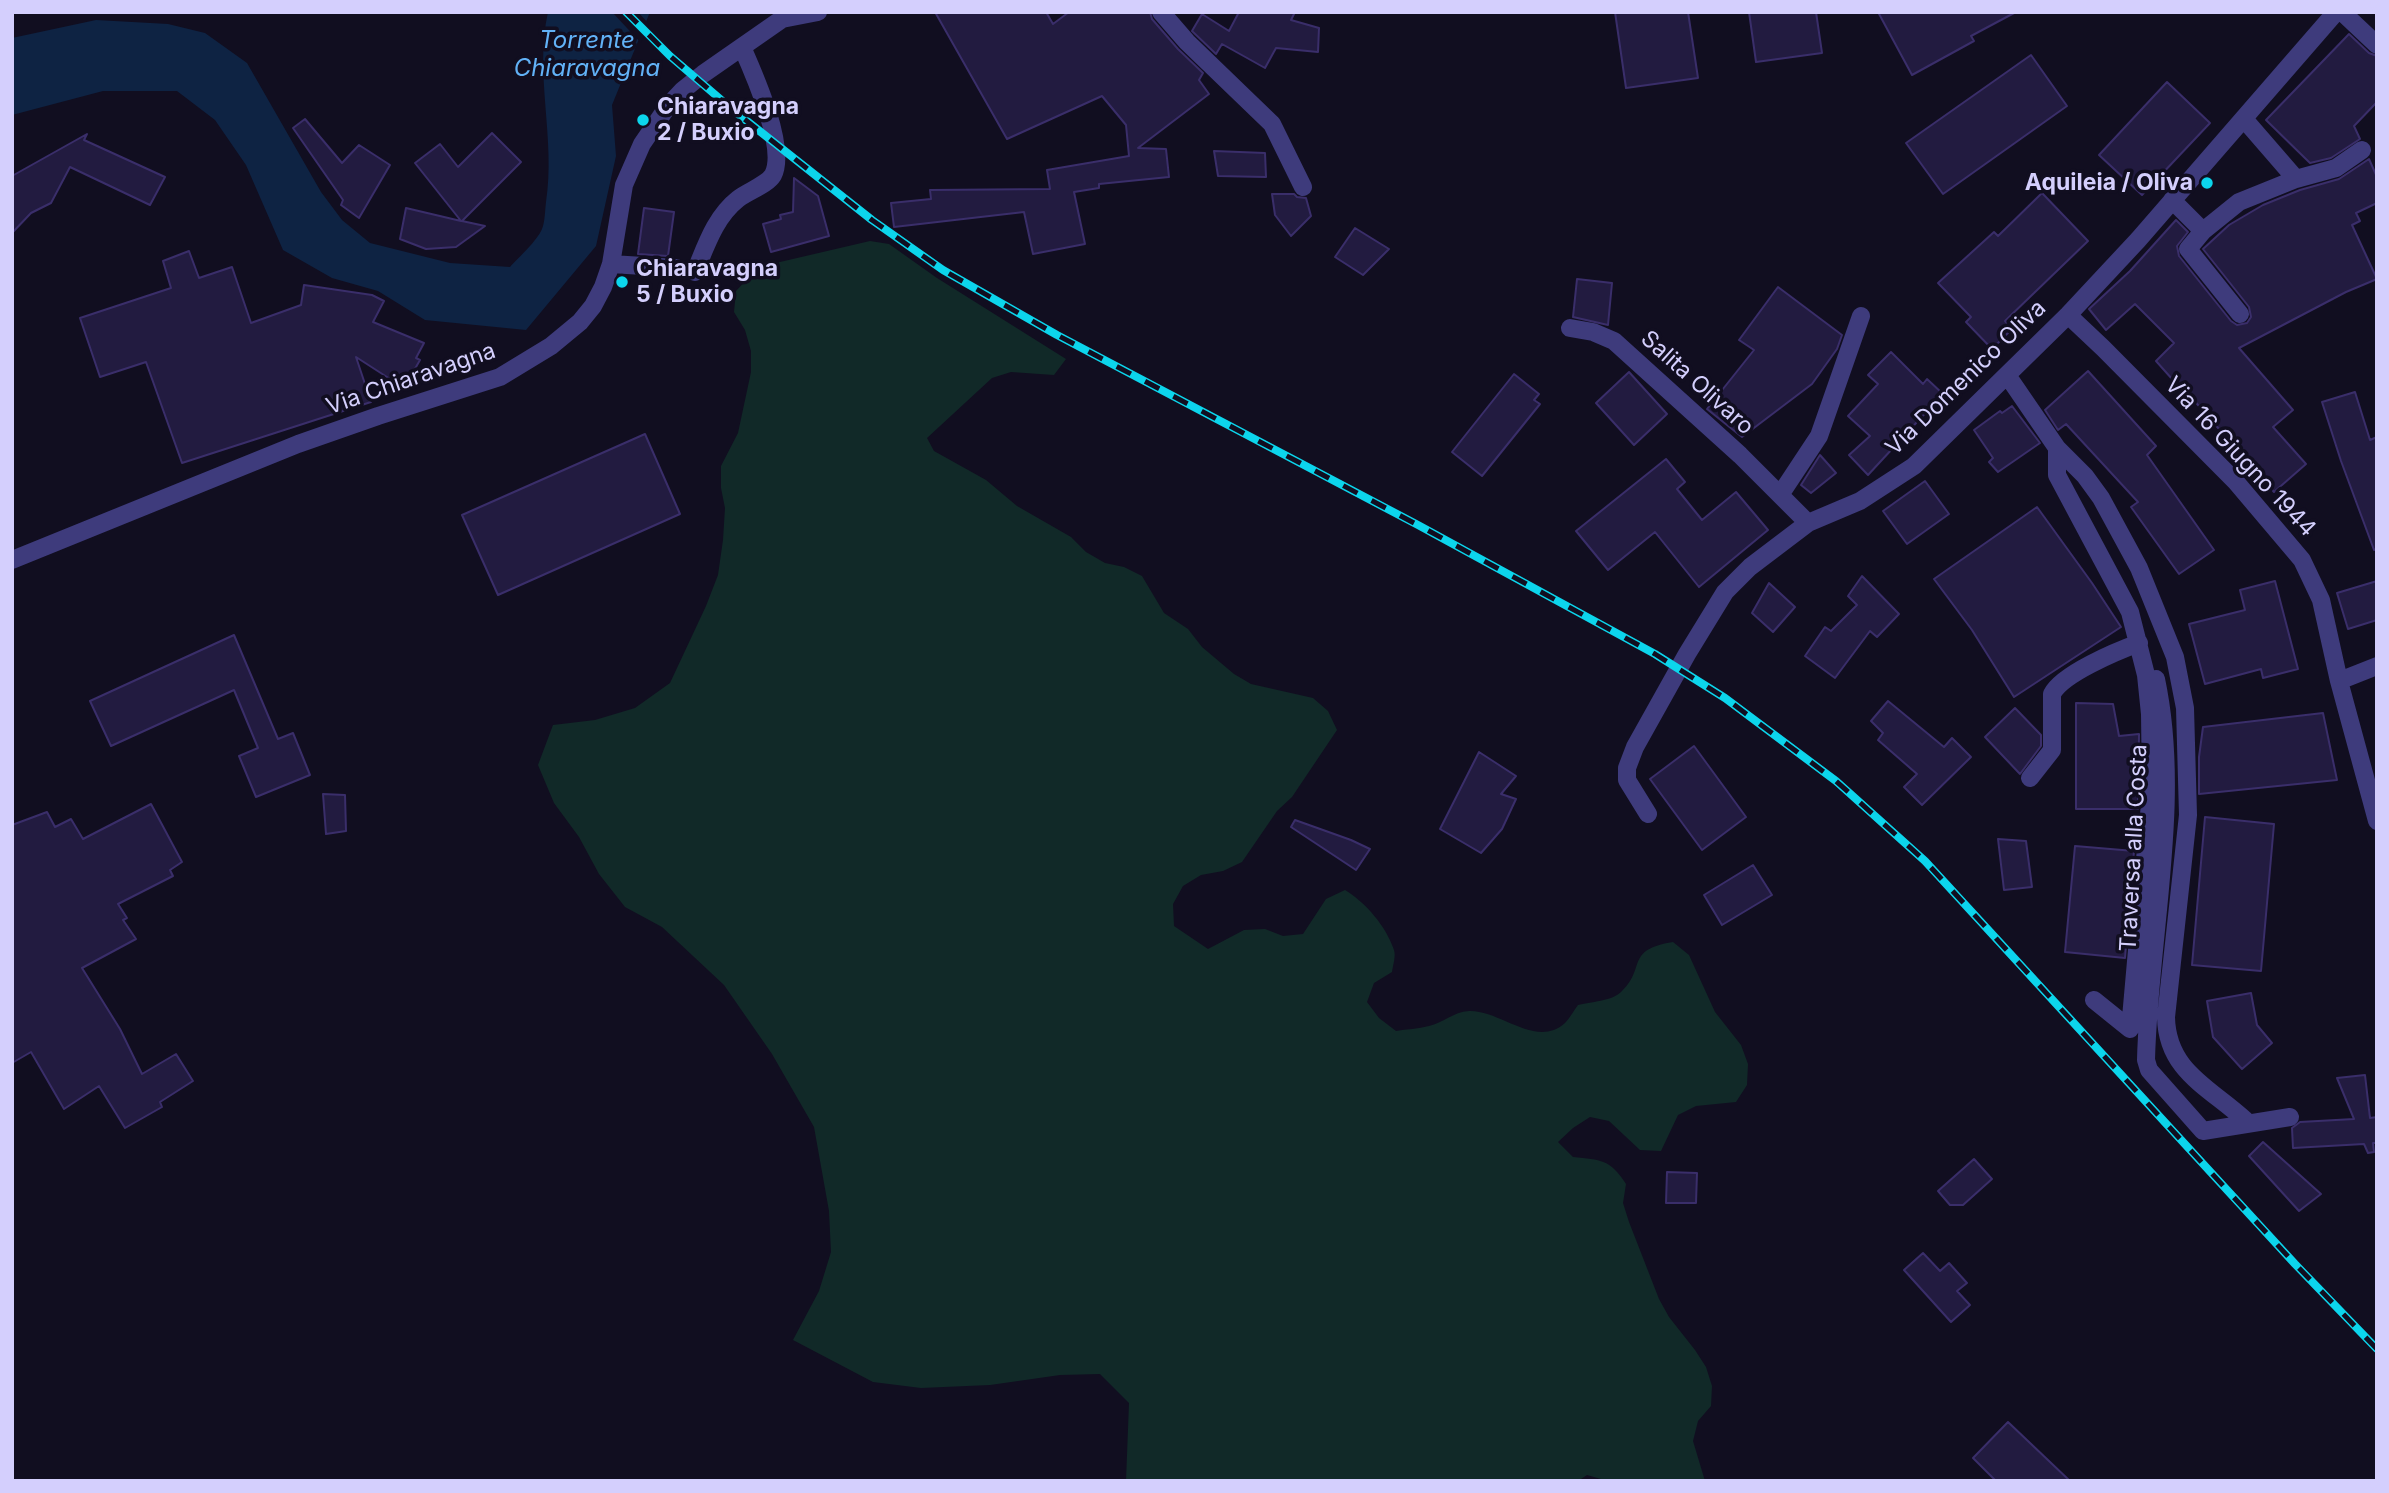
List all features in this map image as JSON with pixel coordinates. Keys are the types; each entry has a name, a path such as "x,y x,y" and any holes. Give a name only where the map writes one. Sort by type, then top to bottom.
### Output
{"street":[{"name":"Via Chiaravagna","path":"12,560 298,444 500,377 551,346 593,306 611,264 624,185 632,164 653,127 683,90 784,16 818,12"},
{"path":"1161,12 1188,43 1272,124 1303,187"},
{"path":"2296,179 2244,120 2336,12"},
{"path":"2342,12 2377,45"},
{"path":"695,272 718,220 737,200 772,177 778,159 766,109 742,47"},
{"name":"Via Domenico Oliva","path":"1648,814 1635,797 1627,780 1627,768 1635,747 1687,654 1726,592 1750,567 1808,523 1860,501 1914,466 2068,315 2244,120"},
{"path":"2240,314 2188,249 2203,231 2239,202 2296,179 2336,168 2362,150"},
{"path":"2172,200 2203,231"},
{"path":"611,264 676,268"},
{"name":"Via 16 Giugno 1944","path":"2068,315 2236,482 2302,560 2321,600 2339,681 2377,821"},
{"path":"1780,495 1819,436 1861,316"},
{"name":"Salita Olivaro","path":"1570,328 1593,332 1615,341 1740,455 1808,523"},
{"name":"Traversa alla Costa","path":"2007,375 2057,448 2057,475 2130,612 2139,643 2147,648 2164,713 2166,804 2146,1060 2150,1070 2203,1131 2290,1117"},
{"path":"2057,448 2085,475 2101,498 2139,568 2175,657 2185,708 2188,815 2166,1035 2178,1061 2245,1120"},
{"path":"2030,779 2052,750 2052,694 2056,686 2100,659 2139,643 2150,714 2151,792 2130,1029 2094,1000"},
{"path":"2339,681 2377,666"}],"green space":[{"path":"870,241 889,244 937,278 1066,359 1054,375 1011,372 992,378 927,438 934,451 986,480 1017,506 1071,537 1086,552 1105,563 1124,567 1142,576 1164,613 1188,629 1202,647 1234,674 1251,684 1313,698 1328,711 1337,730 1292,797 1277,811 1242,862 1223,871 1201,875 1183,886 1173,904 1174,926 1208,949 1244,930 1265,929 1283,936 1303,934 1326,899 1345,890 1374,916 1386,932 1394,950 1392,972 1374,983 1367,1002 1379,1018 1396,1031 1429,1026 1469,1011 1481,1012 1530,1030 1554,1030 1565,1023 1578,1005 1607,999 1621,992 1629,983 1638,961 1648,950 1673,942 1689,955 1715,1012 1741,1045 1748,1064 1747,1085 1736,1102 1696,1106 1678,1115 1661,1151 1640,1150 1609,1121 1590,1117 1558,1142 1573,1157 1598,1160 1610,1165 1626,1184 1623,1203 1659,1299 1706,1367 1712,1386 1711,1406 1698,1421 1693,1441 1705,1481 1608,1481 1587,1475 1578,1481 1126,1481 1129,1403 1100,1374 1060,1375 990,1385 921,1388 873,1382 793,1340 819,1291 831,1252 829,1211 814,1127 772,1054 724,985 662,927 625,907 599,874 579,837 554,803 538,765 553,725 595,720 635,708 670,683 706,606 718,575 723,540 725,508 721,466 738,433 751,372 751,351 745,330 734,312 736,291 750,276 780,262"}],"water":[{"name":"Torrente Chiaravagna","path":"548,12 650,12 612,105 616,156 596,246 526,330 425,320 378,291 332,278 283,250 246,165 215,120 177,91 103,91 12,115 12,38 96,20 168,24 205,33 247,63 321,192 342,220 370,243 450,263 510,267 536,239 544,219 549,154 543,59"}],"pier":[{"path":"612,12 638,12 649,24 641,43"}],"building":[{"path":"935,12 1046,12 1053,24 1069,12 1150,12 1152,19 1178,49 1203,73 1199,80 1209,94 1138,148 1166,149 1169,177 1099,184 1099,188 1074,192 1085,244 1033,254 1024,212 894,227 891,203 931,199 930,190 1050,189 1047,170 1129,156 1126,125 1102,96 1007,139"},
{"path":"1239,12 1295,12 1291,20 1319,28 1318,52 1276,48 1265,68 1222,44 1216,54 1192,31 1202,14 1229,31"},
{"path":"1615,12 1688,12 1698,78 1626,88"},
{"path":"1749,12 1816,12 1822,53 1756,62"},
{"path":"1878,12 2016,12 1971,36 1974,41 1912,75"},
{"path":"2349,34 2369,53 2377,56 2377,102 2354,126 2360,139 2331,158 2310,163 2266,120"},
{"path":"2031,55 2067,106 1943,194 1906,143"},
{"path":"2167,82 2210,123 2142,195 2099,155"},
{"path":"305,119 342,163 359,145 390,165 359,218 341,205 343,200 293,128"},
{"path":"492,133 521,162 462,221 485,226 456,247 426,249 400,239 406,208 461,221 415,163 440,144 458,167"},
{"path":"87,134 84,140 165,177 150,205 70,167 51,203 31,213 12,233 12,176"},
{"path":"1214,151 1265,153 1266,177 1218,176"},
{"path":"2369,159 2377,177 2377,203 2356,213 2360,221 2352,225 2377,279 2346,292 2239,348 2293,410 2273,427 2306,464 2274,492 2156,361 2174,343 2135,304 2106,330 2089,309 2130,271 2176,220 2188,232 2177,246 2179,256 2231,321 2237,325 2247,323 2251,317 2249,307 2203,249 2229,225 2263,205 2300,190 2339,179"},
{"path":"794,178 818,196 829,236 771,252 763,224 793,212"},
{"path":"2042,193 2088,241 2005,321 2012,329 1992,349 1966,322 1971,317 1938,283 1994,232 1998,236"},
{"path":"1272,194 1294,194 1306,198 1311,216 1291,236 1275,215"},
{"path":"644,208 674,212 668,256 638,254"},
{"path":"1355,228 1389,249 1363,275 1335,257"},
{"path":"189,251 199,278 232,267 251,323 301,305 304,285 372,295 384,301 373,322 424,343 416,358 420,360 404,388 356,357 371,402 182,463 146,362 100,377 80,318 171,288 163,261"},
{"path":"1577,279 1612,283 1608,325 1573,317"},
{"path":"1778,287 1842,335 1837,349 1812,384 1742,437 1707,409 1754,350 1739,340"},
{"path":"1891,352 1923,384 1927,379 1943,394 1868,475 1849,455 1870,436 1848,416 1878,384 1868,375"},
{"path":"2088,371 2156,446 2147,455 2214,550 2179,574 2131,507 2138,502 2066,424 2058,430 2045,410"},
{"path":"1629,372 1667,414 1634,445 1596,403"},
{"path":"1514,374 1539,394 1534,400 1540,404 1482,476 1452,452"},
{"path":"2355,392 2370,440 2377,437 2377,549 2374,550 2322,402"},
{"path":"2012,406 2040,443 1998,472 1989,462 1993,458 1974,430 2000,411 2002,413"},
{"path":"645,434 680,514 498,595 462,515"},
{"path":"1820,455 1836,473 1811,493 1801,485"},
{"path":"1666,459 1685,482 1677,489 1702,520 1736,492 1768,530 1699,587 1655,532 1608,570 1576,531"},
{"path":"1925,481 1949,514 1907,544 1883,511"},
{"path":"2037,507 2121,627 2014,697 1972,630 1934,579"},
{"path":"1862,576 1899,614 1877,637 1870,631 1835,678 1805,656 1825,627 1831,631 1857,605 1848,596"},
{"path":"2275,581 2298,669 2263,678 2261,669 2205,684 2189,624 2245,610 2240,590"},
{"path":"2377,581 2377,620 2348,629 2337,593"},
{"path":"1769,583 1795,607 1773,632 1752,613"},
{"path":"234,635 278,739 293,733 310,775 256,797 239,756 258,748 234,690 111,746 90,701"},
{"path":"1888,701 1944,747 1952,738 1971,757 1922,805 1904,787 1917,774 1878,740 1883,733 1871,721"},
{"path":"2076,703 2113,704 2119,736 2139,734 2138,809 2076,809"},
{"path":"2015,708 2041,735 2041,746 2020,774 1985,737"},
{"path":"2323,713 2337,780 2199,794 2199,757 2203,727"},
{"path":"1694,746 1746,817 1702,850 1650,779"},
{"path":"1479,752 1516,776 1501,794 1516,799 1502,829 1481,853 1440,829"},
{"path":"323,794 345,795 346,831 326,834"},
{"path":"151,804 182,862 170,870 173,876 118,904 127,918 123,920 136,939 82,968 120,1029 142,1074 176,1054 193,1081 160,1102 162,1107 125,1128 99,1086 64,1109 31,1052 12,1063 12,825 47,812 55,827 71,819 83,839"},
{"path":"2205,817 2274,824 2261,971 2192,965"},
{"path":"1295,820 1370,849 1356,870 1291,827"},
{"path":"1998,839 2026,841 2032,887 2004,890"},
{"path":"2075,846 2134,851 2125,958 2065,952"},
{"path":"1753,865 1772,895 1722,925 1704,895"},
{"path":"2251,993 2257,1025 2272,1043 2242,1069 2213,1037 2207,1001"},
{"path":"2365,1075 2370,1118 2377,1117 2377,1143 2373,1143 2374,1152 2368,1153 2364,1144 2293,1148 2292,1128 2300,1122 2354,1119 2337,1078"},
{"path":"2263,1142 2321,1194 2299,1211 2249,1156"},
{"path":"1974,1159 1992,1179 1963,1205 1950,1205 1938,1191"},
{"path":"1667,1172 1697,1173 1696,1203 1666,1203"},
{"path":"1923,1253 1940,1271 1949,1263 1967,1283 1957,1291 1970,1305 1951,1322 1904,1270"},
{"path":"2008,1422 2070,1481 1996,1481 1973,1458"}],"railway":[{"path":"626,12 670,56 733,110 872,220 943,270 1057,335 1418,525 1655,654 1725,698 1836,781 1925,861 2295,1264 2377,1349"}],"place":[{"name":"Chiaravagna 2 / Buxio","path":"643,120"},
{"name":"Aquileia / Oliva","path":"2207,183"},
{"name":"Chiaravagna 5 / Buxio","path":"622,282"}]}
